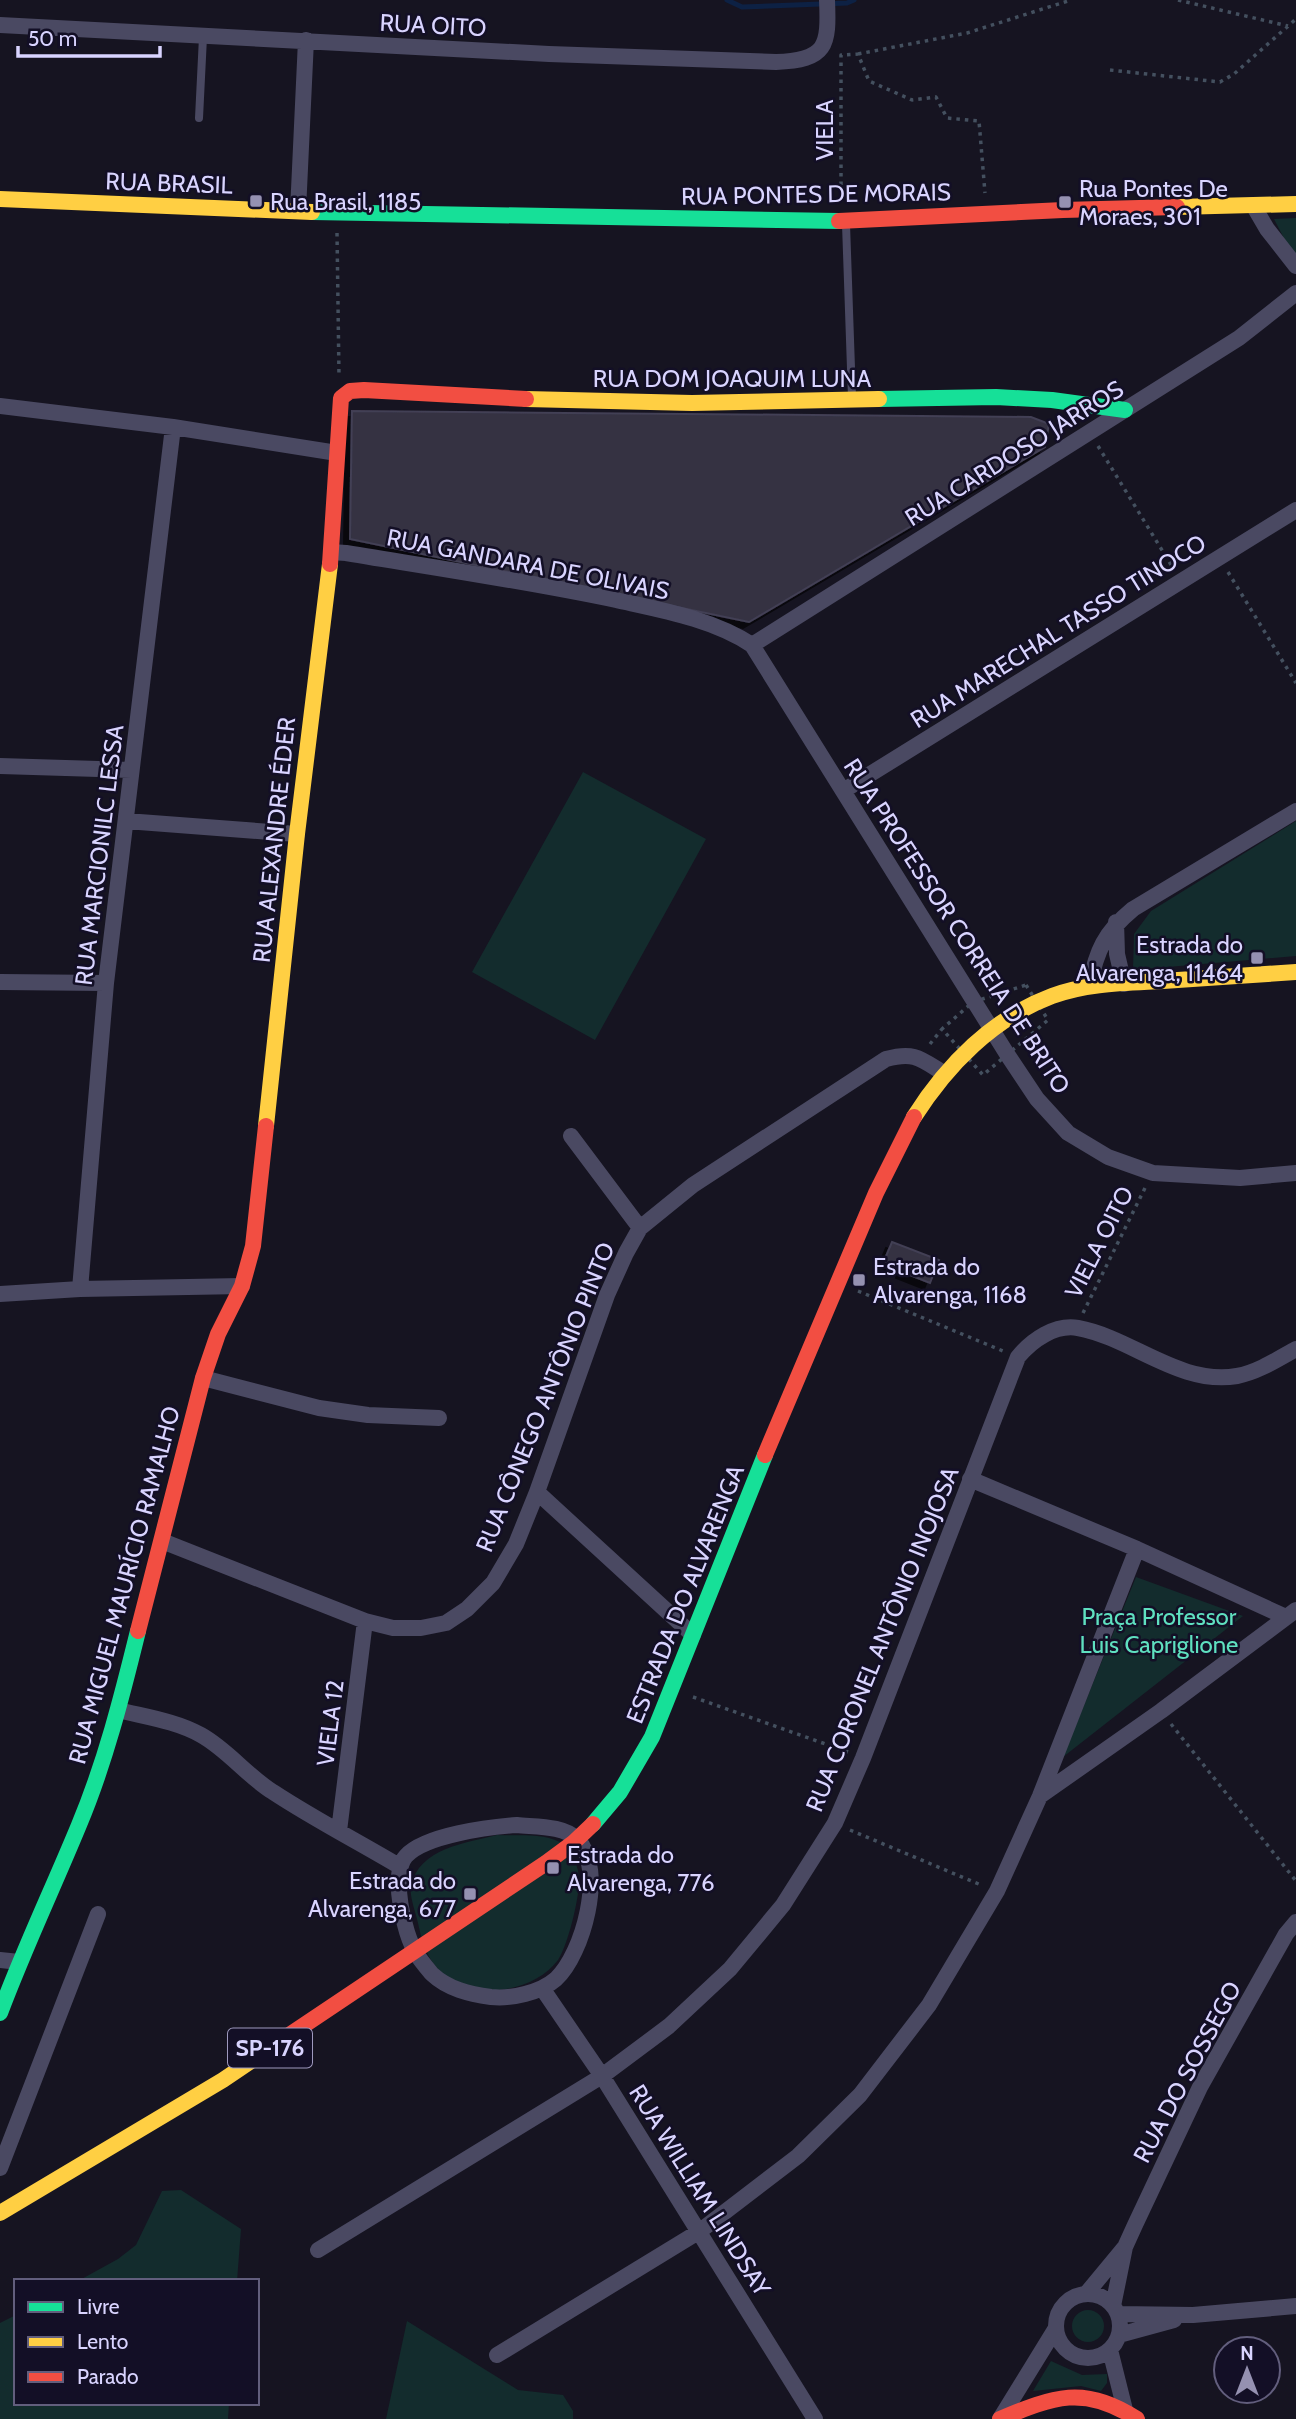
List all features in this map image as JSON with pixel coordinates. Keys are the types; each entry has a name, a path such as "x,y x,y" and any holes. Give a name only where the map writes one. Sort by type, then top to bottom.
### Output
{"street":[{"name":"RUA OITO","path":"0,26 549,54 764,62 809,58 818,51 826,43 827,0"},
{"path":"298,211 306,40"},
{"name":"RUA BRASIL","path":"0,199 336,213"},
{"name":"RUA PONTES DE MORAIS","path":"336,213 844,221 1296,204"},
{"path":"1253,205 1267,229 1296,266"},
{"name":"RUA CARDOSO JARROS","path":"752,645 1239,338 1296,293"},
{"name":"RUA DOM JOAQUIM LUNA","path":"341,398 350,391 364,390 612,402 852,401 996,397 1052,400 1125,410"},
{"name":"RUA ALEXANDRE ÉDER","path":"242,1286 253,1246 257,1214 297,834 331,552 341,398"},
{"path":"0,406 173,427 337,453"},
{"name":"RUA MARCIONILC LESSA","path":"80,1290 106,983 173,427"},
{"name":"RUA MARECHAL TASSO TINOCO","path":"843,791 1296,510"},
{"name":"RUA GANDARA DE OLIVAIS","path":"331,552 573,591 636,604 734,633 752,645"},
{"name":"RUA PROFESSOR CORREIA DE BRITO","path":"752,645 973,1002 1037,1098 1068,1133 1108,1157 1153,1173 1240,1178 1296,1173"},
{"path":"0,766 131,769"},
{"path":"1089,986 1101,943 1116,922 1133,908 1296,811"},
{"path":"126,821 297,834"},
{"path":"1116,922 1117,954 1124,984"},
{"name":"ESTRADA DO ALVARENGA","path":"0,2213 223,2080 578,1840 610,1806 639,1765 673,1690 837,1282 898,1148 945,1074 993,1030 1037,1002 1089,986 1296,972"},
{"path":"0,982 106,983"},
{"name":"RUA CÔNEGO ANTÔNIO PINTO","path":"162,1541 365,1621 393,1628 421,1628 446,1623 467,1609 493,1583 516,1544 607,1294 640,1228 693,1185 886,1059 904,1054 919,1058 945,1074"},
{"path":"571,1136 640,1228"},
{"path":"0,1294 242,1286"},
{"name":"RUA MIGUEL MAURÍCIO RAMALHO","path":"0,2013 19,1962 80,1823 118,1710 203,1378 218,1334 242,1286"},
{"path":"1076,1327 1102,1335 1178,1369 1206,1376 1237,1376 1269,1364 1296,1349"},
{"name":"RUA CORONEL ANTÔNIO INOJOSA","path":"318,2250 602,2076 669,2026 730,1969 783,1905 835,1823 863,1758 1018,1357 1030,1343 1048,1332 1076,1327"},
{"path":"203,1378 319,1408 368,1415 439,1418"},
{"path":"970,1479 1291,1613"},
{"path":"537,1492 693,1635"},
{"path":"497,2355 700,2231 798,2156 860,2095 929,2006 997,1892 1040,1796 1137,1549"},
{"path":"1040,1796 1161,1712 1291,1613"},
{"name":"VIELA 12","path":"340,1831 365,1621"},
{"path":"118,1710 175,1724 201,1735 258,1783 399,1866"},
{"path":"517,1825 547,1828 578,1840 587,1856 591,1884 588,1906 571,1958 557,1978 542,1988 516,1996 492,1997 454,1989 433,1974 414,1951 399,1894 399,1866 407,1854 426,1844 486,1827 517,1825"},
{"path":"0,2168 99,1914"},
{"name":"RUA DO SOSSEGO","path":"1086,2294 1125,2246 1200,2087 1293,1930"},
{"path":"0,1960 19,1962"},
{"name":"RUA WILLIAM LINDSAY","path":"542,1988 602,2076 815,2419"},
{"name":"RUA DO SOSSEGO","path":"1116,2310 1125,2246"},
{"path":"1116,2310 1121,2325 1119,2335 1110,2350 1100,2356 1088,2359 1076,2356 1066,2350 1059,2340 1057,2318 1067,2302 1086,2294 1096,2295 1116,2310 1193,2315 1296,2306"},
{"path":"1119,2335 1193,2315"},
{"path":"1000,2419 1056,2328"},
{"path":"1110,2350 1131,2415"},
{"path":"1000,2419 1056,2398 1077,2398 1131,2415"}],"lane":[{"path":"198,118 203,37"},
{"path":"844,221 852,401"}],"path":[{"path":"858,54 967,33 1071,0"},
{"path":"1178,0 1288,26"},
{"path":"1110,70 1220,82 1234,74 1296,19"},
{"name":"VIELA","path":"844,221 841,55 858,54 869,81 912,100 936,97 947,118 979,121 986,214"},
{"path":"336,213 341,398"},
{"path":"1090,432 1182,581"},
{"path":"1220,558 1296,682"},
{"name":"VIELA OITO","path":"1076,1327 1153,1173"},
{"path":"837,1282 1018,1357"},
{"path":"673,1690 863,1758"},
{"path":"1161,1712 1296,1881"},
{"path":"835,1823 997,1892"}],"green space":[{"path":"1296,218 1296,256 1274,219"},
{"path":"583,772 706,839 595,1040 472,972"},
{"path":"1296,821 1296,956 1133,970 1134,934 1151,911"},
{"name":"Praça Professor Luis Capriglione","path":"1136,1577 1243,1616 1063,1757"},
{"path":"497,1835 541,1836 565,1845 576,1865 579,1886 562,1953 548,1971 521,1985 506,1989 474,1989 447,1977 427,1953 411,1886 423,1863 434,1855 445,1849"},
{"path":"181,2190 241,2229 237,2279 82,2279 118,2259 136,2245 162,2191"},
{"path":"1088,2310 1099,2315 1104,2326 1099,2337 1088,2342 1077,2337 1072,2326 1077,2315"},
{"path":"14,2316 14,2405 229,2405 228,2419 0,2419 0,2323"},
{"path":"407,2321 518,2390 563,2395 573,2411 573,2419 386,2419"},
{"path":"1051,2361 1082,2375 1107,2374 1107,2383 1101,2391 1081,2386 1033,2391"}],"building":[{"path":"352,411 1031,417 1049,424 1045,447 749,622 350,539"},
{"path":"892,1242 939,1260 930,1283 902,1272 903,1268 884,1261"}],"waterway":[{"path":"727,0 742,7 847,3 854,0"}],"traffic: fast":[{"path":"312,212 839,221"},
{"path":"879,399 996,397 1052,400 1125,410"},
{"path":"593,1824 620,1792 652,1737 765,1455"},
{"path":"0,2013 97,1778 138,1631"}],"traffic: slow":[{"path":"0,199 312,212"},
{"path":"1177,207 1296,204"},
{"path":"526,399 692,403 879,399"},
{"path":"266,1126 297,834 330,564"},
{"path":"914,1117 941,1079 973,1045 1010,1017 1052,996 1107,984 1296,972"},
{"path":"0,2213 223,2080 282,2040"}],"traffic: jam":[{"path":"839,221 1177,207"},
{"path":"330,564 341,398 350,391 364,390 526,399"},
{"path":"765,1455 876,1193 914,1117"},
{"path":"138,1631 203,1378 218,1334 242,1286 253,1246 266,1126"},
{"path":"282,2040 546,1863 593,1824"},
{"path":"1000,2419 1036,2405 1068,2398 1101,2401 1137,2419"}],"place":[{"name":"Rua Brasil, 1185","path":"256,201"},
{"name":"Rua Pontes De Moraes, 301","path":"1065,202"},
{"name":"Estrada do Alvarenga, 11464","path":"1257,958"},
{"name":"Estrada do Alvarenga, 1168","path":"859,1280"},
{"name":"Estrada do Alvarenga, 776","path":"553,1868"},
{"name":"Estrada do Alvarenga, 677","path":"470,1894"}]}
